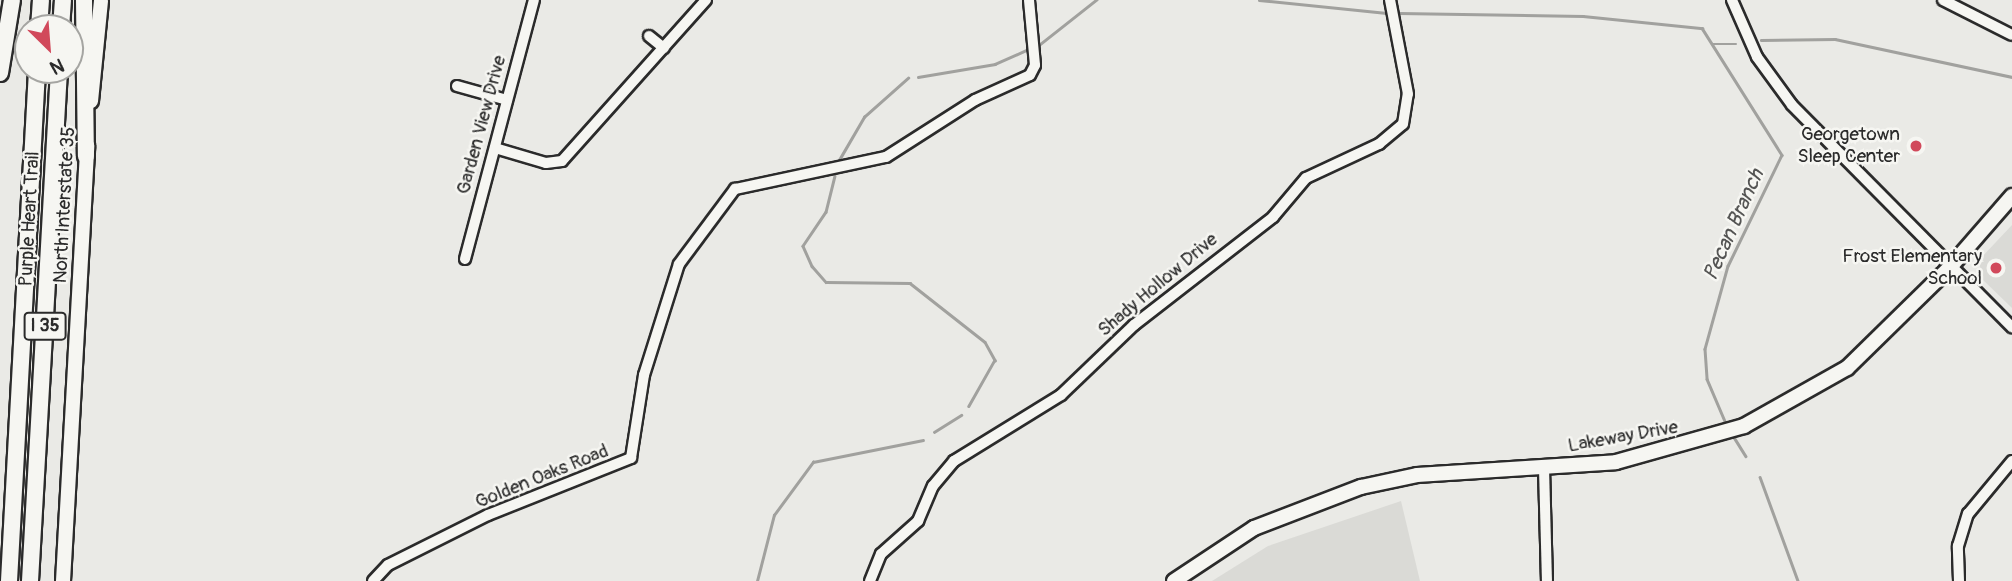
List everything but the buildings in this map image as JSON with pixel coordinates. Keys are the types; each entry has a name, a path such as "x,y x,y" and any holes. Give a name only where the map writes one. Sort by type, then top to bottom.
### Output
{"highway":[{"path":"0,73 12,0"},
{"path":"84,0 86,156"},
{"name":"Purple Heart Trail","path":"9,581 36,84"},
{"name":"Purple Heart Trail","path":"30,581 58,84"}],"main road":[{"path":"0,73 4,0"},
{"name":"North Interstate 35","path":"63,581 86,156 101,0"},
{"name":"Lakeway Drive","path":"1174,581 1254,528 1361,487 1417,475 1616,462 1712,438 1744,426 1847,368 1951,266 2012,196"}],"street":[{"name":"Garden View Drive","path":"465,259 534,0"},
{"path":"495,148 546,163 562,161 706,0"},
{"name":"Golden Oaks Road","path":"373,581 388,565 488,516 626,463 638,442 644,375 681,259 735,189 886,157 975,100 1030,75 1034,62 1029,0"},
{"name":"Shady Hollow Drive","path":"870,581 881,554 918,522 933,486 954,461 1061,395 1134,325 1273,217 1306,178 1379,144 1403,124 1408,94 1390,0"},
{"path":"1732,0 1757,57 1792,105 2012,327"},
{"path":"1943,0 2012,34"},
{"path":"649,36 664,48"},
{"path":"457,86 507,100"},
{"path":"1959,581 1958,546 1968,514 2012,461"},
{"path":"1544,468 1546,581"}],"shaded area":[{"name":"Frost Elementary School","path":"2012,225 2012,308 1980,277 1980,259"},
{"path":"1401,501 1420,581 1212,581 1268,546"}],"waterway":[{"name":"Pecan Branch","path":"1039,45 1096,0"},
{"name":"Pecan Branch","path":"1259,0 1386,13"},
{"name":"Pecan Branch","path":"1399,13 1583,16 1702,28 1782,155 1728,266 1705,349 1707,379 1727,426"},
{"path":"1761,40 1835,39 2012,77"},
{"path":"1713,44 1736,44"},
{"name":"Pecan Branch","path":"918,77 995,64 1026,50"},
{"name":"Pecan Branch","path":"839,160 864,117 908,78"},
{"name":"Pecan Branch","path":"835,176 826,212 803,246 812,266 826,282 910,283 985,342 995,360 969,406"},
{"name":"Pecan Branch","path":"934,432 961,415"},
{"name":"Pecan Branch","path":"1732,434 1746,456"},
{"name":"Pecan Branch","path":"757,581 774,515 813,462 923,440"},
{"name":"Pecan Branch","path":"1760,477 1798,581"}],"place":[{"name":"Georgetown Sleep Center","path":"1916,146"},
{"name":"Frost Elementary School","path":"1996,268"}]}
